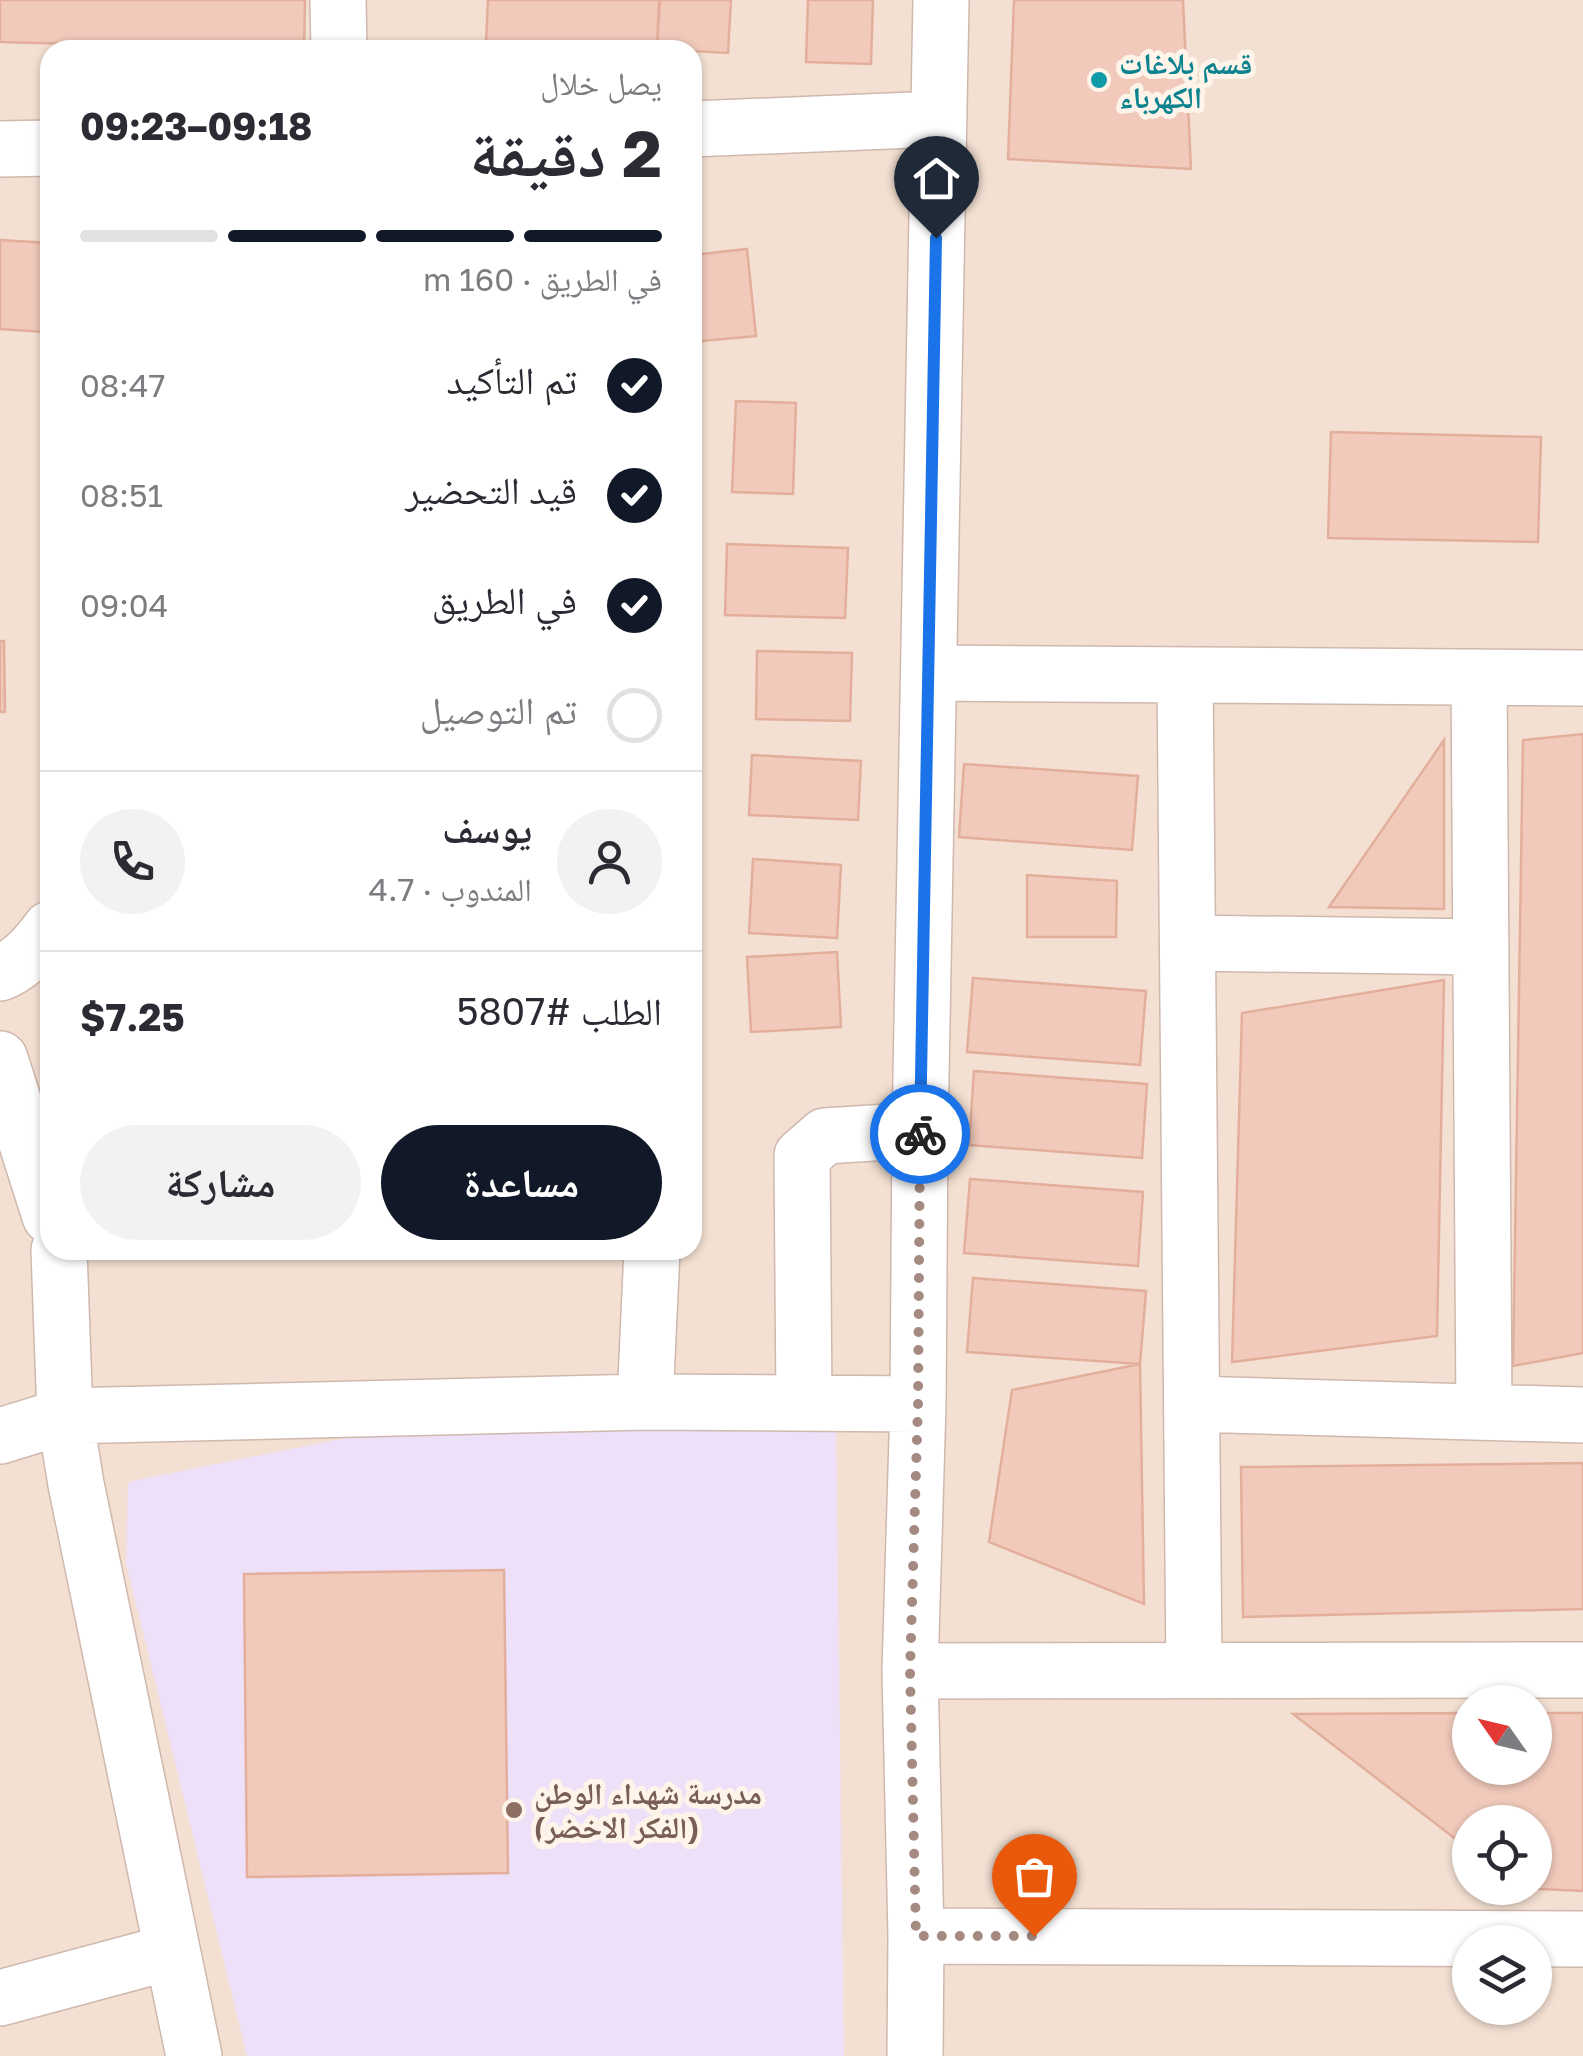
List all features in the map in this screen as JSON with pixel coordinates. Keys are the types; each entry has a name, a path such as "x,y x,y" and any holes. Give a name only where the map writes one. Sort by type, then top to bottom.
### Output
{"street":[{"path":"338,0 340,40"},
{"path":"915,2056 910,1671 918,1404 941,0"},
{"path":"702,130 938,120"},
{"path":"0,149 40,148"},
{"path":"930,673 1583,678"},
{"path":"1185,675 1194,1670"},
{"path":"1479,677 1484,1412"},
{"path":"0,973 10,970 40,942"},
{"path":"1188,942 1481,947"},
{"path":"0,1058 34,1188"},
{"path":"804,1403 802,1156 824,1136 920,1130"},
{"path":"59,1260 65,1416 194,2056"},
{"path":"645,1402 652,1260"},
{"path":"0,1436 65,1416 645,1402 918,1404"},
{"path":"1192,1404 1583,1415"},
{"path":"910,1671 1583,1670"},
{"path":"916,1936 1583,1939"},
{"path":"0,1998 171,1952"}],"shaded area":[{"path":"0,0 1583,0 1583,2056 0,2056"},
{"name":"مدرسة شهداء الوطن (الفكر الاخضر)","path":"836,1424 844,2056 247,2056 126,1563 128,1482 380,1431"}],"building":[{"path":"0,0 305,0 304,40 0,42"},
{"path":"488,0 659,0 657,40 486,40"},
{"path":"660,0 731,0 728,53 702,52 702,40 658,40"},
{"path":"808,0 873,0 871,64 806,62"},
{"name":"قسم بلاغات الكهرباء","path":"1014,0 1183,0 1191,169 1008,159"},
{"path":"0,240 40,242 40,332 0,329"},
{"path":"747,249 756,336 702,341 702,254"},
{"path":"736,401 796,403 793,494 732,492"},
{"path":"1331,432 1541,437 1538,542 1328,538"},
{"path":"727,544 848,548 845,618 725,615"},
{"path":"0,641 4,641 5,712 0,712"},
{"path":"757,651 852,653 850,721 756,719"},
{"path":"1583,734 1583,1353 1513,1366 1523,740"},
{"path":"1444,740 1444,909 1329,907"},
{"path":"752,755 861,761 858,820 749,815"},
{"path":"964,764 1138,776 1132,850 959,837"},
{"path":"753,859 841,865 837,938 749,933"},
{"path":"1027,875 1117,881 1116,937 1027,937"},
{"path":"837,952 841,1027 751,1032 747,957"},
{"path":"973,978 1146,991 1140,1065 967,1052"},
{"path":"1444,980 1437,1336 1232,1362 1242,1013"},
{"path":"974,1071 1147,1084 1142,1158 969,1145"},
{"path":"970,1179 1143,1192 1138,1266 964,1253"},
{"path":"973,1278 1146,1291 1140,1364 967,1352"},
{"path":"1140,1364 1144,1604 989,1542 1012,1390"},
{"path":"1583,1463 1583,1609 1243,1617 1241,1467"},
{"path":"504,1570 508,1873 247,1877 244,1574"},
{"path":"1452,1713 1452,1785 1552,1785 1552,1713 1583,1713 1583,1891 1552,1890 1552,1805 1452,1805 1452,1836 1293,1714"}],"way so far":[{"path":"920,1134 918,1404 910,1671 916,1936 1034,1936"}],"place":[{"name":"قسم بلاغات الكهرباء","path":"1099,80"},
{"name":"مدرسة شهداء الوطن (الفكر الاخضر)","path":"514,1810"}],"route":[{"path":"920,1134 936,238"}]}
